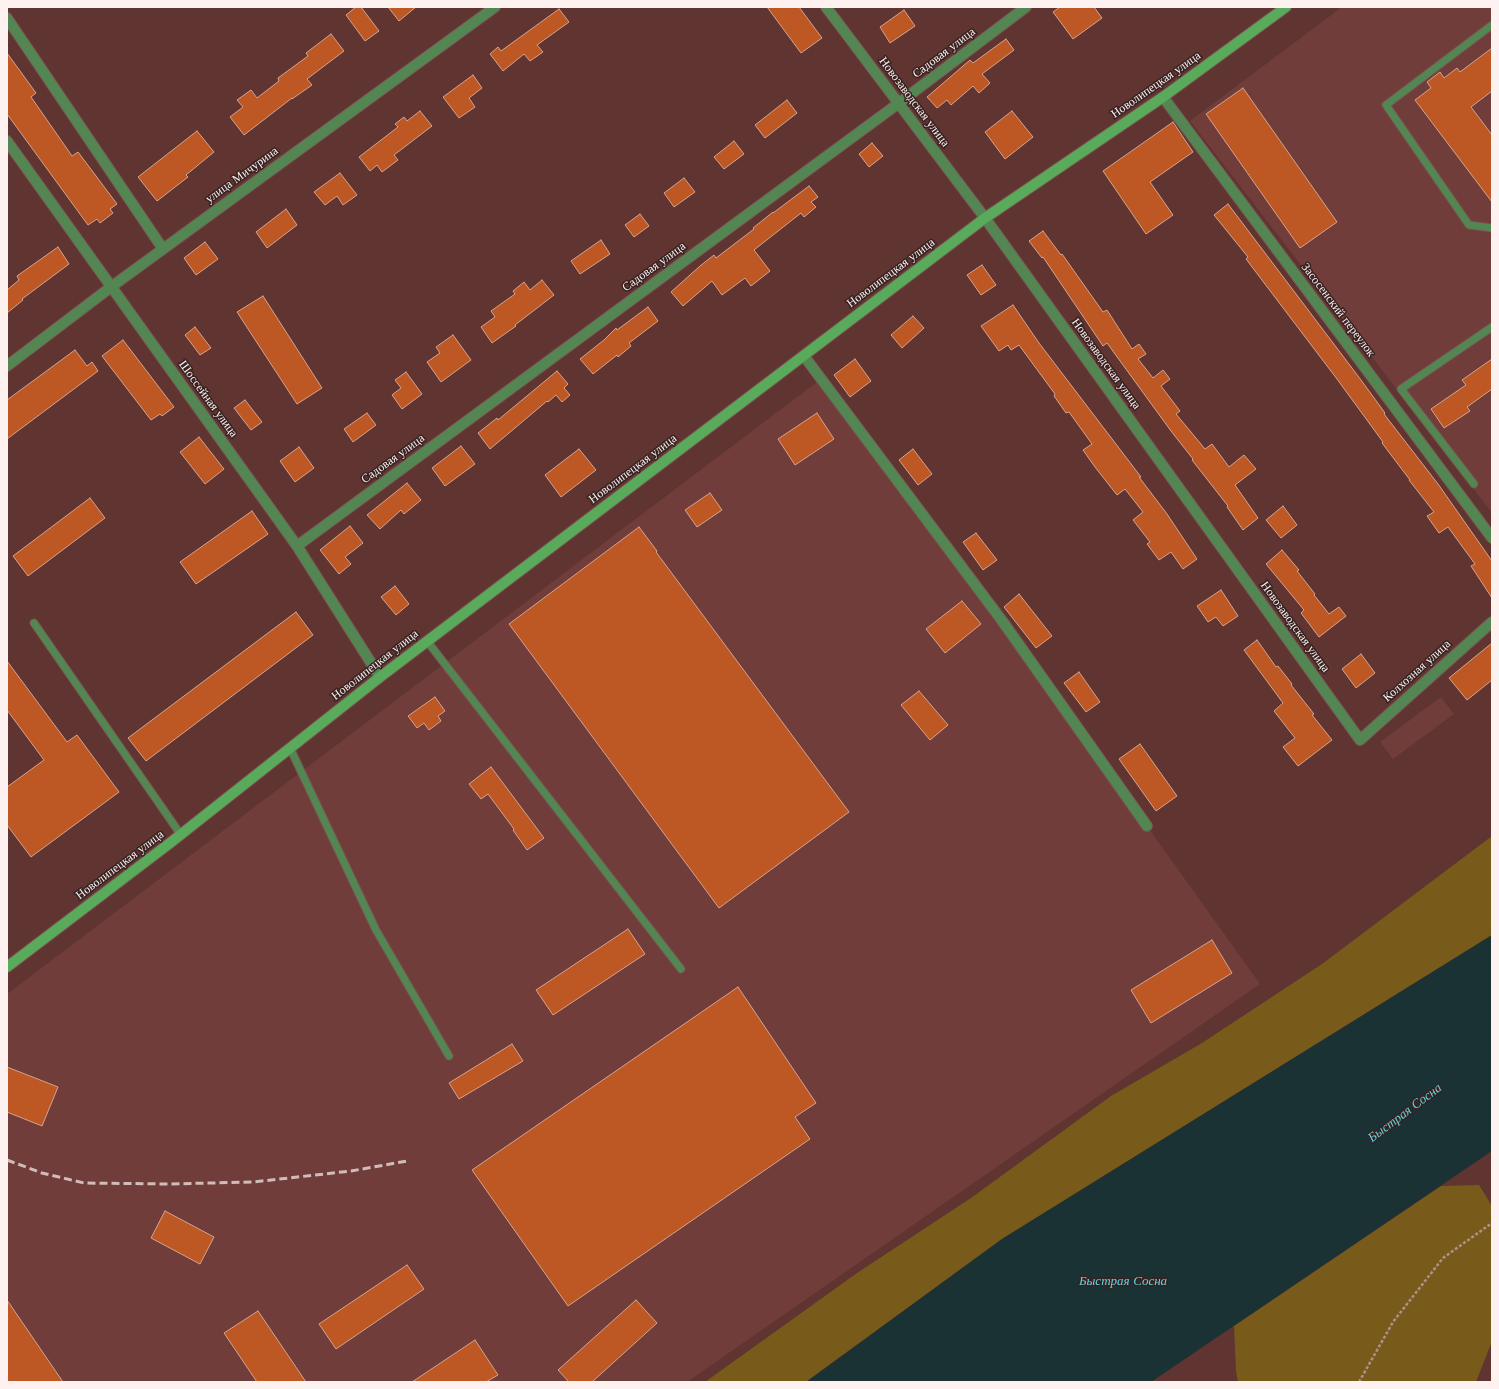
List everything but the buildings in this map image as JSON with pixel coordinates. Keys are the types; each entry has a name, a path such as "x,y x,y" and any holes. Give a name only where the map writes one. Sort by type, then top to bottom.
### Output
{"street":[{"name":"улица Мичурина","path":"7,366 111,287 495,7"},
{"name":"Новозаводская улица","path":"826,7 985,218 1360,740"},
{"name":"Садовая улица","path":"297,546 899,103 1026,7"},
{"name":"Новолипецкая улица","path":"7,967 181,835 427,641 985,218 1163,97 1286,7"},
{"path":"7,18 163,249"},
{"name":"Засосенский переулок","path":"1163,97 1492,538"},
{"name":"Шоссейная улица","path":"7,141 297,546 380,677"},
{"path":"804,356 1003,622 1147,826"},
{"name":"Колхозная улица","path":"1360,740 1492,622"}],"lane":[{"path":"1492,25 1386,105 1469,225 1492,228"},
{"path":"1474,484 1401,389 1492,327"},
{"path":"34,623 181,835"},
{"path":"427,641 681,969"},
{"path":"290,748 376,930 449,1056"}],"path":[{"path":"1359,1382 1393,1322 1443,1258 1492,1223"}],"shaded area":[{"path":"1342,7 1492,7 1492,513 1190,121"},
{"path":"821,379 1147,826 1260,984 687,1382 7,1382 7,994"},
{"path":"1441,697 1454,714 1393,759 1380,742"},
{"path":"1492,836 1492,935 1002,1239 806,1382 705,1382 857,1273 971,1198 1111,1096 1202,1043 1322,964"},
{"path":"1479,1185 1492,1206 1492,1341 1476,1382 1238,1382 1236,1371 1234,1326 1441,1186"}],"water":[{"name":"Быстрая Сосна","path":"1492,935 1492,1151 1151,1382 806,1382 1002,1239"}],"railway":[{"path":"7,1160 42,1173 84,1183 169,1184 253,1182 351,1171 407,1161"}]}
